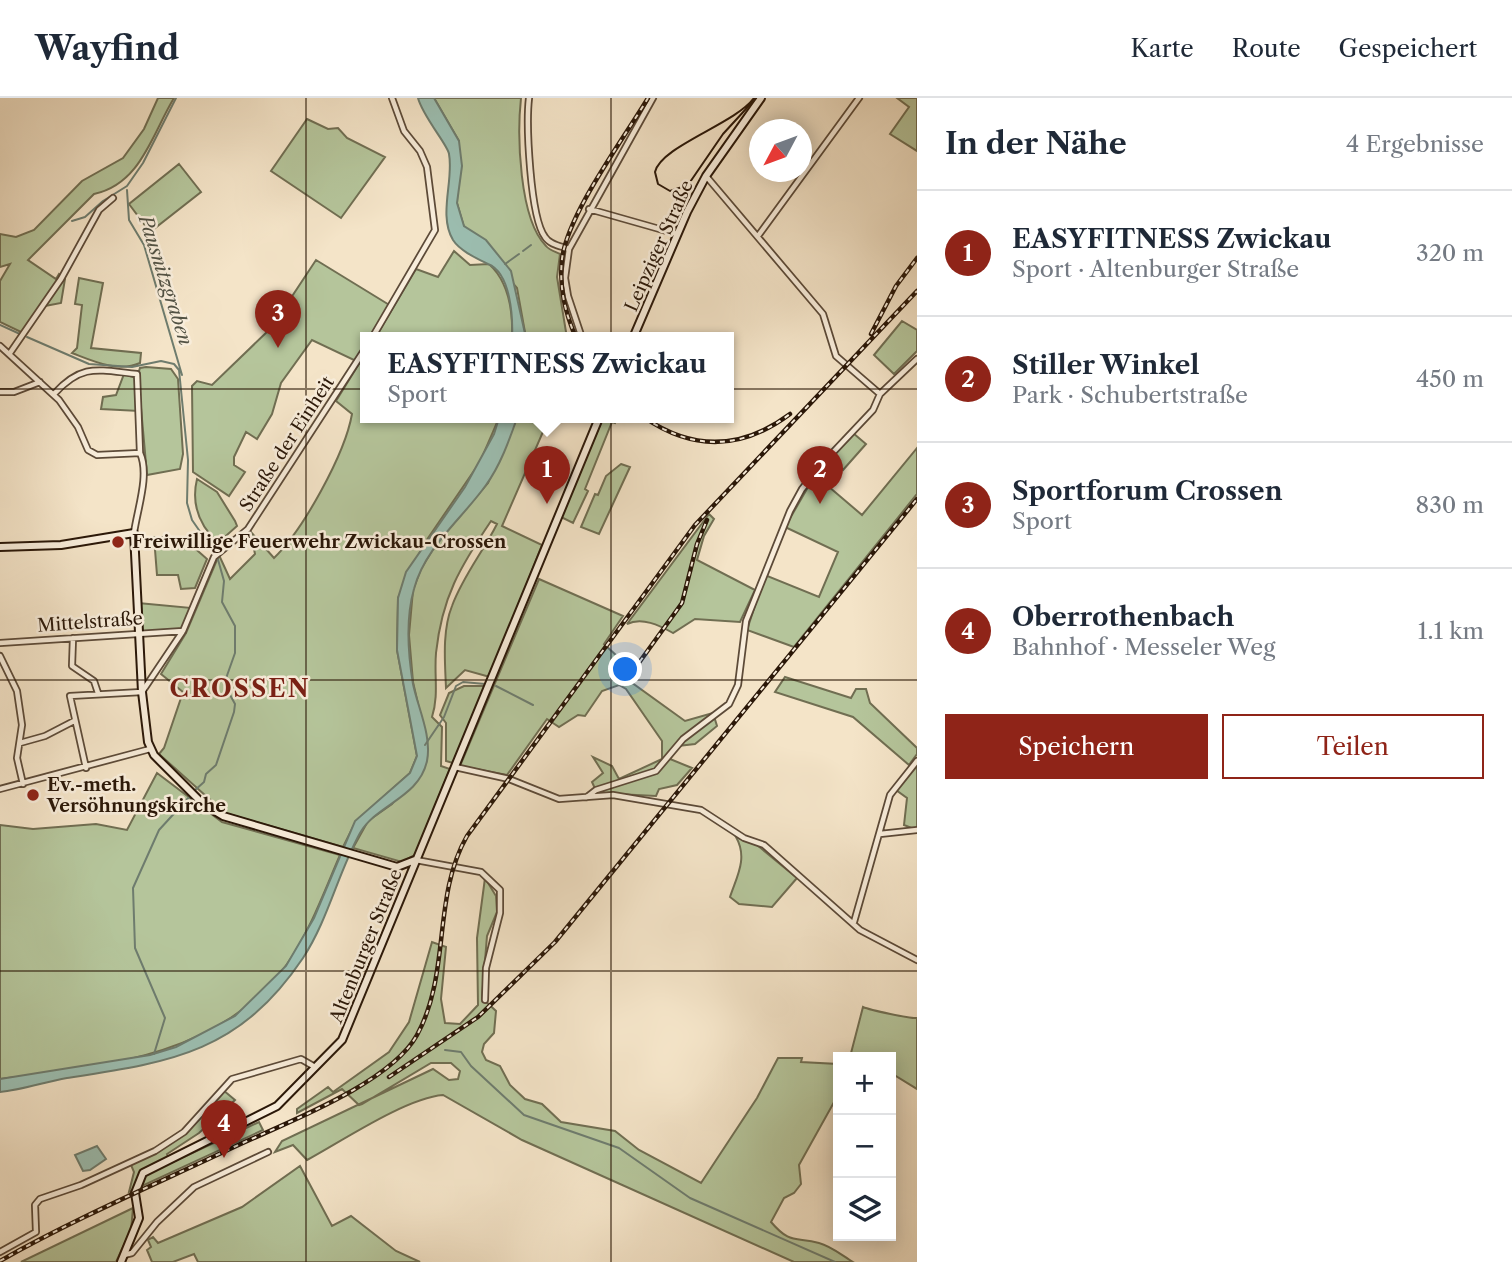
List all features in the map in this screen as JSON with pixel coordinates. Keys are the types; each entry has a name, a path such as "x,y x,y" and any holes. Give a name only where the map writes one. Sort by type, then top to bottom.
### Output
{"street":[{"path":"376,332 435,230 427,167 421,151 404,131 392,98"},
{"path":"528,98 529,162 542,233 550,242 569,249"},
{"path":"580,332 565,278 569,249 653,98"},
{"name":"Leipziger Straße","path":"636,332 677,234 706,176 761,98"},
{"path":"758,236 859,98"},
{"path":"706,176 823,314 836,356 880,394"},
{"path":"10,353 61,279 99,210 113,198"},
{"path":"589,209 677,234"},
{"path":"0,346 54,394 78,427 88,450 96,455 140,453"},
{"name":"Straße der Einheit","path":"142,692 183,631 216,555 248,529 360,357"},
{"path":"587,797 596,790 656,771 683,739 729,704 738,685 746,621 790,511 802,489 873,410 880,394 917,359"},
{"path":"54,394 69,378 83,370 137,374 140,453 144,461 134,533 142,692 150,749 203,804 223,816 397,867 404,874 407,885"},
{"path":"0,392 14,392 40,382"},
{"name":"Altenburger Straße","path":"122,1258 139,1218 135,1193 143,1173 277,1106 342,1040 597,423"},
{"path":"0,547 61,545 134,533"},
{"name":"Mittelstraße","path":"0,643 183,631"},
{"path":"73,638 72,666 94,681 98,693"},
{"path":"0,656 17,691 22,725 18,758 23,784"},
{"path":"86,768 70,696 142,692"},
{"path":"20,743 45,736 74,720"},
{"path":"0,789 150,749"},
{"path":"855,922 890,795 917,761"},
{"path":"455,767 509,779 559,799 613,795 662,802 711,814 744,838 764,845 855,922 860,930 917,960"},
{"path":"880,834 917,830"},
{"path":"397,867 416,860"},
{"name":"Altenburger Straße","path":"416,860 481,872 500,890 500,913 486,968 485,1000"},
{"path":"0,1252 36,1232 36,1205 40,1199 81,1185 155,1151 184,1132 232,1079 301,1059 316,1067"},
{"path":"122,1258 132,1253 194,1186 268,1153"}],"shaded area":[{"path":"158,98 174,98 134,169 123,180 94,194 28,260 56,279 59,274 65,279 61,303 40,307 23,333 0,322 0,281 10,264 0,267 0,234 16,237 34,230 82,181 123,158 144,129"},
{"path":"418,98 434,98 459,141 462,166 457,203 464,226 486,240 511,271 525,332 512,332 509,297 496,269 465,251 453,240 446,209 450,175 449,154"},
{"path":"434,98 521,98 519,133 525,197 537,233 547,247 560,254 557,277 566,332 525,332 517,288 464,227 457,203 459,141"},
{"path":"897,98 917,98 917,151 890,134 909,107"},
{"path":"307,119 328,129 338,128 347,138 385,157 341,218 271,171"},
{"path":"179,164 201,192 150,232 129,204"},
{"path":"454,251 470,265 489,264 505,288 512,318 512,332 379,332 416,269 438,277"},
{"path":"316,260 391,306 375,332 360,332 360,355 356,361 312,340 281,383 272,414 257,439 246,432 234,457 234,465 245,472 229,496 193,472 192,386 197,381 212,385 271,328"},
{"path":"79,278 103,283 91,348 141,353 140,363 114,366 72,353 77,348 82,305 75,304"},
{"path":"902,321 917,330 917,351 894,374 874,355"},
{"path":"360,362 360,423 497,423 480,462 424,544 398,598 397,650 417,756 410,773 356,821 343,847 225,813 159,754 164,748 183,692 161,674 186,633 219,555 230,579 255,554 253,544 246,535 250,531 274,558 285,545 310,511 332,470 348,431 352,414 336,401"},
{"path":"140,368 171,369 178,379 183,454 180,469 147,475 138,374"},
{"path":"124,374 136,378 139,411 101,409 103,397 116,395"},
{"path":"497,423 515,423 491,478 435,547 419,574 411,600 411,672 428,742 423,774 407,792 367,823 360,833 312,943 279,990 254,1015 200,1048 139,1066 0,1092 0,1079 150,1055 176,1047 235,1016 286,966 314,918 355,821 410,773 417,756 397,650 398,598 406,572 465,487"},
{"path":"515,423 547,423 502,526 542,545 490,677 465,670 446,688 445,647 449,616 457,595 497,524 491,521 470,553 454,583 443,615 436,653 436,693 432,717 442,727 441,766 450,769 415,855 402,862 353,848 368,821 392,804 427,760 426,739 413,682 409,635 413,590 421,569 436,544 488,483"},
{"path":"601,423 612,423 585,489 588,491 573,523 561,517"},
{"path":"853,433 866,444 843,470 830,458"},
{"path":"917,448 917,494 794,647 747,630 765,575 819,597 838,552 785,527 815,475 862,515"},
{"path":"621,464 630,467 599,534 581,527 606,476"},
{"path":"197,479 217,492 237,526 218,543 198,514 195,497"},
{"path":"709,514 714,519 704,536 697,560 755,590 740,622 695,619 673,633 639,621 627,624"},
{"path":"154,537 182,537 207,559 195,588 181,589 178,575 157,575"},
{"path":"539,579 623,616 604,644 618,657 619,669 615,676 628,680 685,721 713,713 717,726 695,744 678,746 670,759 692,768 677,785 659,789 656,796 597,793 592,782 603,773 593,757 612,766 619,779 662,759 662,741 626,689 619,685 602,691 585,716 578,715 559,727 547,719 507,775 460,766"},
{"path":"138,603 192,608 183,631 139,632"},
{"path":"785,677 851,698 856,689 866,689 870,703 917,748 917,754 909,765 853,717 775,692"},
{"path":"464,686 485,686 453,763 446,761 446,723 440,715 449,693"},
{"path":"917,765 917,830 904,825 907,798 896,790"},
{"path":"157,773 222,822 340,855 310,925 287,964 260,995 229,1019 195,1038 119,1062 0,1079 0,825 33,829 96,824 127,830"},
{"path":"736,837 757,845 797,878 772,907 739,904 730,897 741,860"},
{"path":"485,878 496,896 497,912 487,936 482,998 496,1011 494,1033 484,1044 482,1052 486,1060 500,1066 510,1085 525,1099 542,1104 561,1122 615,1131 639,1150 701,1183 757,1098 778,1058 802,1058 801,1062 833,1064 833,1104 799,1165 801,1184 794,1193 784,1198 771,1222 788,1237 823,1244 853,1262 794,1262 522,1140 443,1095 393,1112 307,1160 293,1145 275,1152 282,1141 358,1105 342,1089 297,1113 297,1109 328,1087 333,1092 389,1052 409,1022 432,942 446,947 441,999 445,1023 460,1024 478,1005 477,938","holes":["431,1063 451,1063 460,1071 458,1079 449,1080 433,1069 372,1098"]},
{"path":"863,1007 917,1018 917,1089 896,1076 896,1052 851,1052"},
{"path":"223,1090 235,1100 199,1133 167,1154 171,1163 259,1122 263,1130 129,1192 134,1172 131,1165 177,1138"},
{"path":"97,1146 106,1159 90,1170 83,1171 75,1155"},
{"path":"300,1166 332,1226 351,1216 396,1251 420,1262 198,1262 194,1254 173,1262 152,1262 147,1250 151,1247 148,1240 153,1237 158,1243 242,1207"},
{"path":"133,1208 131,1230 116,1262 21,1262"}],"waterway":[{"name":"Pausnitzgraben","path":"72,221 85,217 103,201 127,186 143,163 176,98"},
{"name":"Pausnitzgraben","path":"127,190 129,220 144,245 182,375"},
{"path":"523,251 531,245"},
{"path":"505,264 519,254"},
{"path":"0,325 20,334"},
{"path":"27,337 89,364 132,367 161,361 174,364 179,370 188,460 187,503 192,520 217,556 224,581 222,602 235,626 235,653 224,684 235,704 234,712 216,765 194,791"},
{"path":"425,745 444,717 456,686 463,682 485,684"},
{"path":"496,686 533,705"},
{"path":"154,1054 165,1018 135,948 133,888 159,830 191,795"},
{"path":"445,1050 461,1052 471,1066 524,1115 619,1148 690,1198 835,1262"}],"tram line":[{"path":"754,98 745,108 670,153 660,162 655,172 658,184 670,191 688,185 723,134 756,98"}],"railway":[{"path":"574,332 562,290 561,270 566,241 585,199 648,98"},
{"path":"871,334 896,286 917,258"},
{"path":"0,1261 86,1216 307,1114 361,1086 403,1053 417,1035 427,1011 439,961 449,884 467,836 695,525 917,291"},
{"path":"654,423 682,437 719,442 755,434 790,414"},
{"path":"389,1077 478,1017 555,942 917,499"},
{"path":"628,678 682,603 697,544 707,520"}],"place":[{"name":"Sportforum Crossen","path":"278,348"},
{"name":"EASYFITNESS Zwickau","path":"547,504"},
{"name":"Stiller Winkel","path":"820,504"},
{"name":"Freiwillige Feuerwehr Zwickau-Crossen","path":"118,542"},
{"name":"Ev.-meth. Versöhnungskirche","path":"33,795"},
{"name":"Oberrothenbach","path":"224,1158"}],"district":[{"name":"CROSSEN","path":"240,689"}]}
